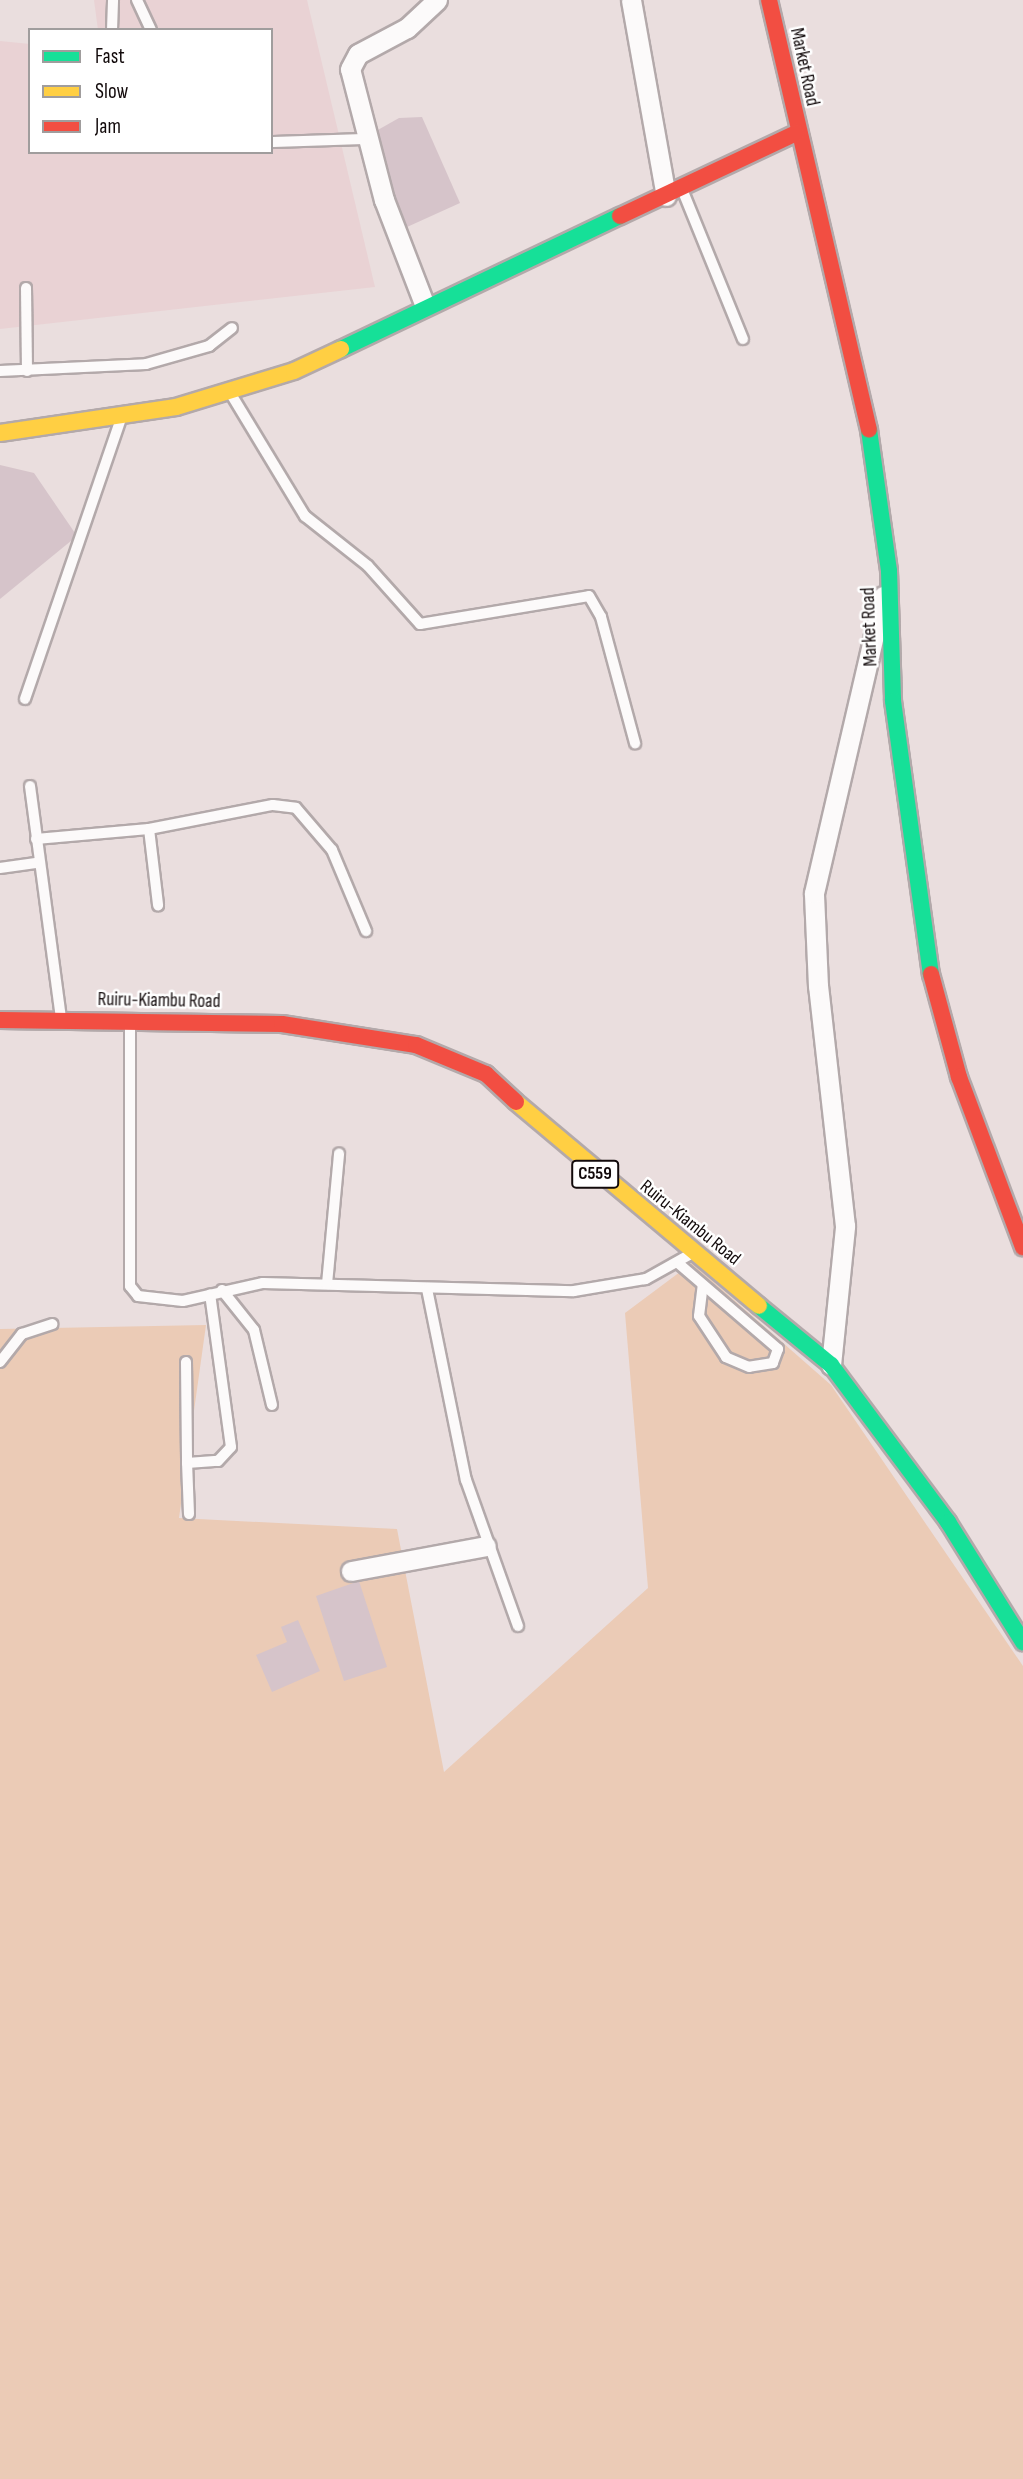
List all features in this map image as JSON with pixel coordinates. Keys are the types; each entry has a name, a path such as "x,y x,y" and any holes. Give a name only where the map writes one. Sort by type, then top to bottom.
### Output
{"street":[{"path":"425,306 366,139 352,61 424,16 437,0"},
{"path":"631,0 674,192"},
{"name":"Market Road","path":"769,0 796,133 868,420 889,571 893,701 921,936 940,1020 1023,1247"},
{"path":"0,433 122,415 231,394 294,371 425,306 796,133"},
{"path":"831,1365 845,1226 818,986 814,893 889,571"},
{"name":"Ruiru-Kiambu Road","path":"0,1020 282,1024 416,1045 485,1074 693,1252 831,1365 895,1446 1023,1642"},
{"path":"351,1571 486,1546"}],"lane":[{"path":"112,28 113,0"},
{"path":"137,0 150,28"},
{"path":"273,142 366,139"},
{"path":"674,192 743,340"},
{"path":"26,288 27,371"},
{"path":"0,371 27,371 185,356 232,328"},
{"path":"231,394 305,516 368,566 420,624 589,596 601,617 635,743"},
{"path":"26,699 122,415"},
{"path":"30,786 36,863 62,1020"},
{"path":"36,839 149,829 273,805 296,808 331,850 366,931"},
{"path":"149,829 158,905"},
{"path":"0,868 36,863"},
{"path":"130,1023 130,1286 138,1296 165,1301 210,1294 239,1284 327,1284 427,1289 607,1288 678,1263 693,1252"},
{"path":"327,1284 339,1154"},
{"path":"678,1263 778,1349 773,1363 749,1367 726,1357 699,1316 703,1285"},
{"path":"427,1289 466,1480 486,1546 518,1626"},
{"path":"222,1290 254,1330 272,1405"},
{"path":"187,1463 218,1461 231,1447 210,1294"},
{"path":"0,1362 22,1334 52,1324"},
{"path":"186,1362 189,1514"}],"shaded area":[{"path":"94,0 307,0 375,287 0,329 0,41 28,44 28,154 273,154 273,28 98,28"},
{"path":"692,1263 831,1385 1023,1666 1023,2479 0,2479 0,1329 206,1325 179,1518 397,1529 444,1772 648,1588 625,1313"}],"building":[{"path":"422,117 460,203 407,227 386,180 376,131 399,118"},
{"path":"0,465 34,473 77,536 0,599"},
{"path":"359,1581 387,1667 344,1681 316,1596"},
{"path":"298,1620 320,1671 272,1692 256,1655 287,1642 281,1627"}],"traffic: fast":[{"path":"341,349 620,216"},
{"path":"869,430 889,571 893,701 931,974"},
{"path":"759,1306 831,1365 948,1522 1023,1642"}],"traffic: slow":[{"path":"0,433 176,407 294,371 341,349"},
{"path":"516,1102 759,1306"}],"traffic: jam":[{"path":"769,0 869,430"},
{"path":"620,216 796,133"},
{"path":"931,974 959,1077 1023,1247"},
{"path":"0,1020 282,1024 416,1045 486,1074 516,1102"}]}
